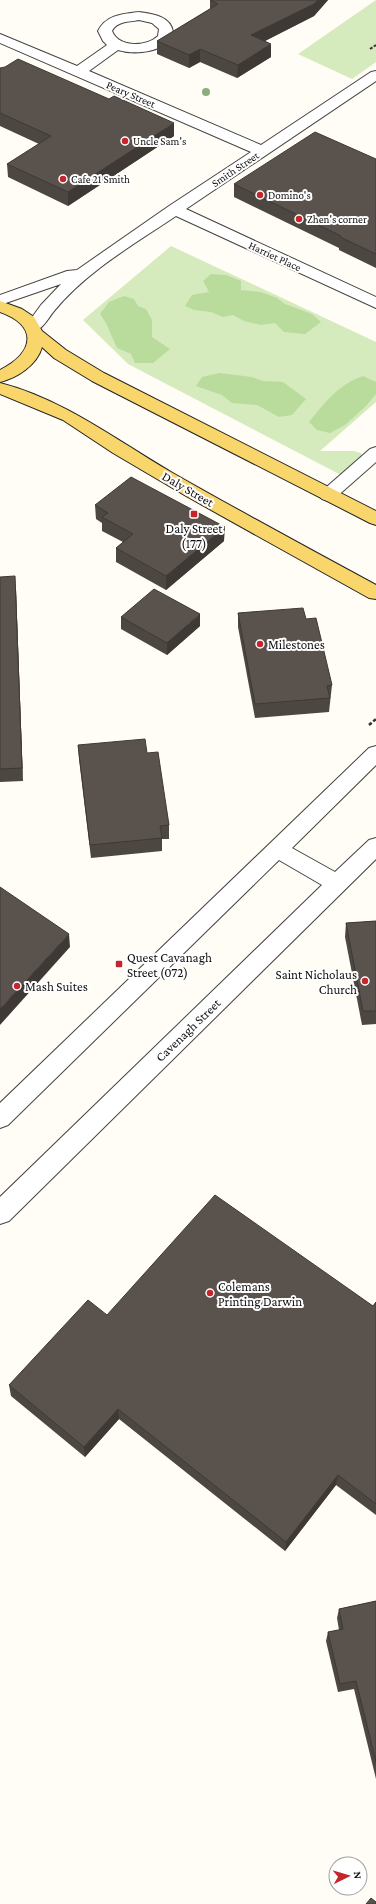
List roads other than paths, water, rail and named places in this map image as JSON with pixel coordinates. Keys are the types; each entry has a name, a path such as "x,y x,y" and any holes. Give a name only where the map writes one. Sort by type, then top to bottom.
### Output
{"main road":[{"path":"0,306 20,315 60,354 98,378 376,519"},
{"path":"0,378 15,371 26,362 34,351 36,344 34,330"},
{"name":"Daly Street","path":"0,388 69,416 119,449 192,492 376,593"}],"street":[{"name":"Peary Street","path":"0,38 261,151"},
{"path":"78,72 116,45"},
{"path":"23,63 37,54"},
{"name":"Smith Street","path":"34,330 57,295 70,282 94,264 261,151 302,131 376,75"},
{"name":"Harriet Place","path":"174,209 376,303"},
{"name":"Smith Street","path":"0,300 52,283 94,264"},
{"path":"328,495 376,453"},
{"path":"0,1118 376,753"},
{"name":"Cavenagh Street","path":"0,1213 376,846"},
{"path":"277,849 338,884"}],"place":[{"name":"Uncle Sam's","path":"125,141"},
{"name":"Cafe 21 Smith","path":"63,179"},
{"name":"Domino's","path":"260,195"},
{"name":"Zhen's corner","path":"299,219"},
{"name":"Daly Street (177)","path":"194,514"},
{"name":"Milestones","path":"260,644"},
{"name":"Quest Cavanagh Street (072)","path":"119,964"},
{"name":"Saint Nicholaus Church","path":"365,981"},
{"name":"Mash Suites","path":"17,986"},
{"name":"Colemans Printing Darwin","path":"210,1293"}]}
